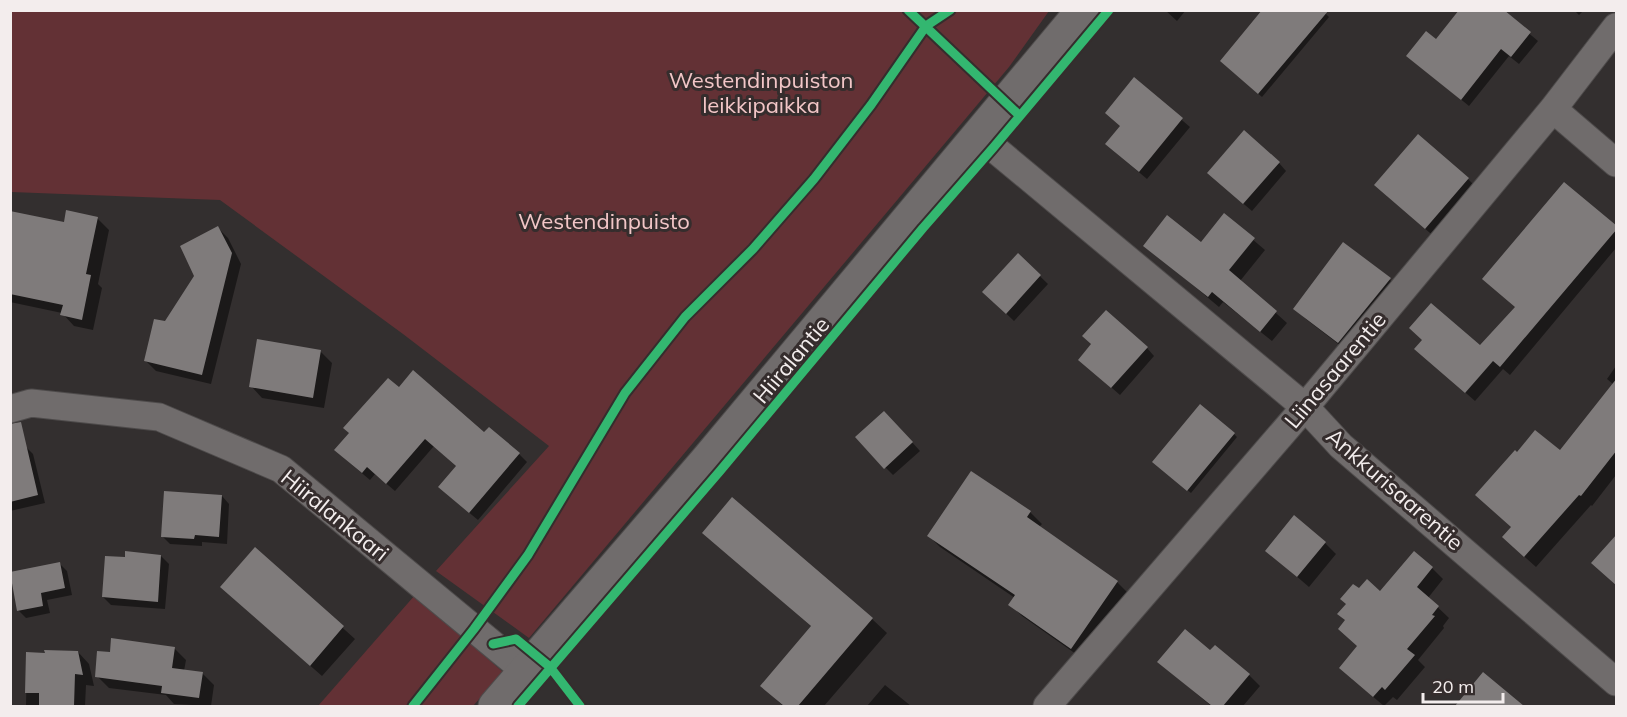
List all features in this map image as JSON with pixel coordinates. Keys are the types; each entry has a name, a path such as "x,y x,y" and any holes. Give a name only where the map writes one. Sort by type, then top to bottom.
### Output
{"street":[{"name":"Hiiralantie","path":"495,706 699,469 1083,10"},
{"name":"Liinasaarentie","path":"1047,706 1305,407 1553,109 1617,27"},
{"path":"1553,109 1617,163"},
{"name":"Ankkurisaarentie","path":"979,136 1305,407 1341,446 1617,682"},
{"name":"Hiiralankaari","path":"10,409 31,403 159,417 282,469 525,671"}],"green space":[{"name":"Westendinpuisto","path":"11,10 1049,11 1009,67 529,638 436,571 549,446 403,334 220,200 11,192"},
{"path":"415,595 503,672 473,706 318,706"}],"building":[{"path":"1262,10 1329,10 1258,94 1220,61"},
{"path":"1459,10 1504,10 1531,32 1511,57 1501,49 1461,100 1406,56 1426,31 1436,39"},
{"path":"1134,77 1183,118 1139,172 1105,144 1120,126 1105,113"},
{"path":"1244,130 1280,162 1243,204 1207,173"},
{"path":"1418,134 1469,178 1425,229 1374,185"},
{"path":"1564,182 1617,226 1617,229 1500,367 1493,361 1465,393 1414,349 1422,340 1409,328 1431,303 1480,345 1515,307 1482,279"},
{"path":"66,210 98,217 86,274 91,275 82,320 60,315 63,305 10,294 10,211 64,222"},
{"path":"1224,213 1255,238 1229,270 1277,311 1260,332 1212,292 1208,297 1143,246 1167,215 1201,242"},
{"path":"218,226 232,253 202,375 144,361 154,319 165,321 194,276 180,246"},
{"path":"1343,242 1391,278 1338,343 1293,309"},
{"path":"1018,253 1041,275 1006,314 982,292"},
{"path":"1106,310 1148,347 1111,388 1078,360 1091,344 1082,336"},
{"path":"257,339 321,350 313,398 249,387"},
{"path":"413,370 484,432 489,427 520,453 469,513 438,487 456,466 425,439 386,484 367,467 362,473 334,450 349,433 343,428 388,378 399,387"},
{"path":"1617,378 1617,450 1581,496 1579,495 1524,557 1502,537 1511,527 1475,495 1535,430 1560,450"},
{"path":"1200,404 1235,433 1187,491 1152,462"},
{"path":"884,411 913,442 884,469 855,437"},
{"path":"21,422 38,495 10,502 10,424"},
{"path":"971,471 1031,511 1027,517 1118,581 1071,649 1008,605 1015,595 927,536"},
{"path":"164,491 222,495 219,537 195,535 194,539 161,537"},
{"path":"732,497 873,618 798,706 784,706 760,686 811,626 702,533"},
{"path":"1294,515 1326,542 1297,577 1265,551"},
{"path":"1617,534 1617,586 1591,563"},
{"path":"255,547 344,626 310,666 220,587"},
{"path":"125,551 161,555 158,602 102,597 105,556 125,557"},
{"path":"1414,551 1433,567 1417,587 1439,606 1432,615 1435,616 1407,649 1415,655 1385,690 1382,687 1373,697 1339,668 1357,646 1338,629 1345,620 1337,614 1346,604 1340,599 1353,584 1359,588 1367,579 1380,591"},
{"path":"60,562 65,588 41,593 43,606 17,611 10,572"},
{"path":"1185,629 1210,650 1215,645 1250,674 1223,706 1212,706 1157,662"},
{"path":"111,638 175,647 172,668 203,672 199,698 161,693 162,686 95,677 97,651 110,652"},
{"path":"44,650 78,651 83,675 75,674 74,706 39,706 39,693 25,693 26,652 45,653"},
{"path":"1483,672 1524,706 1455,706"}],"cycle path":[{"path":"908,10 1020,116"},
{"path":"413,706 474,629 528,555 625,393 685,317 753,249 814,179 871,105 926,26 950,10"},
{"path":"518,706 720,471 1109,10"},
{"path":"493,644 516,639 550,667 580,706"}],"park label":[{"name":"Westendinpuiston leikkipaikka","path":"761,92"}]}
